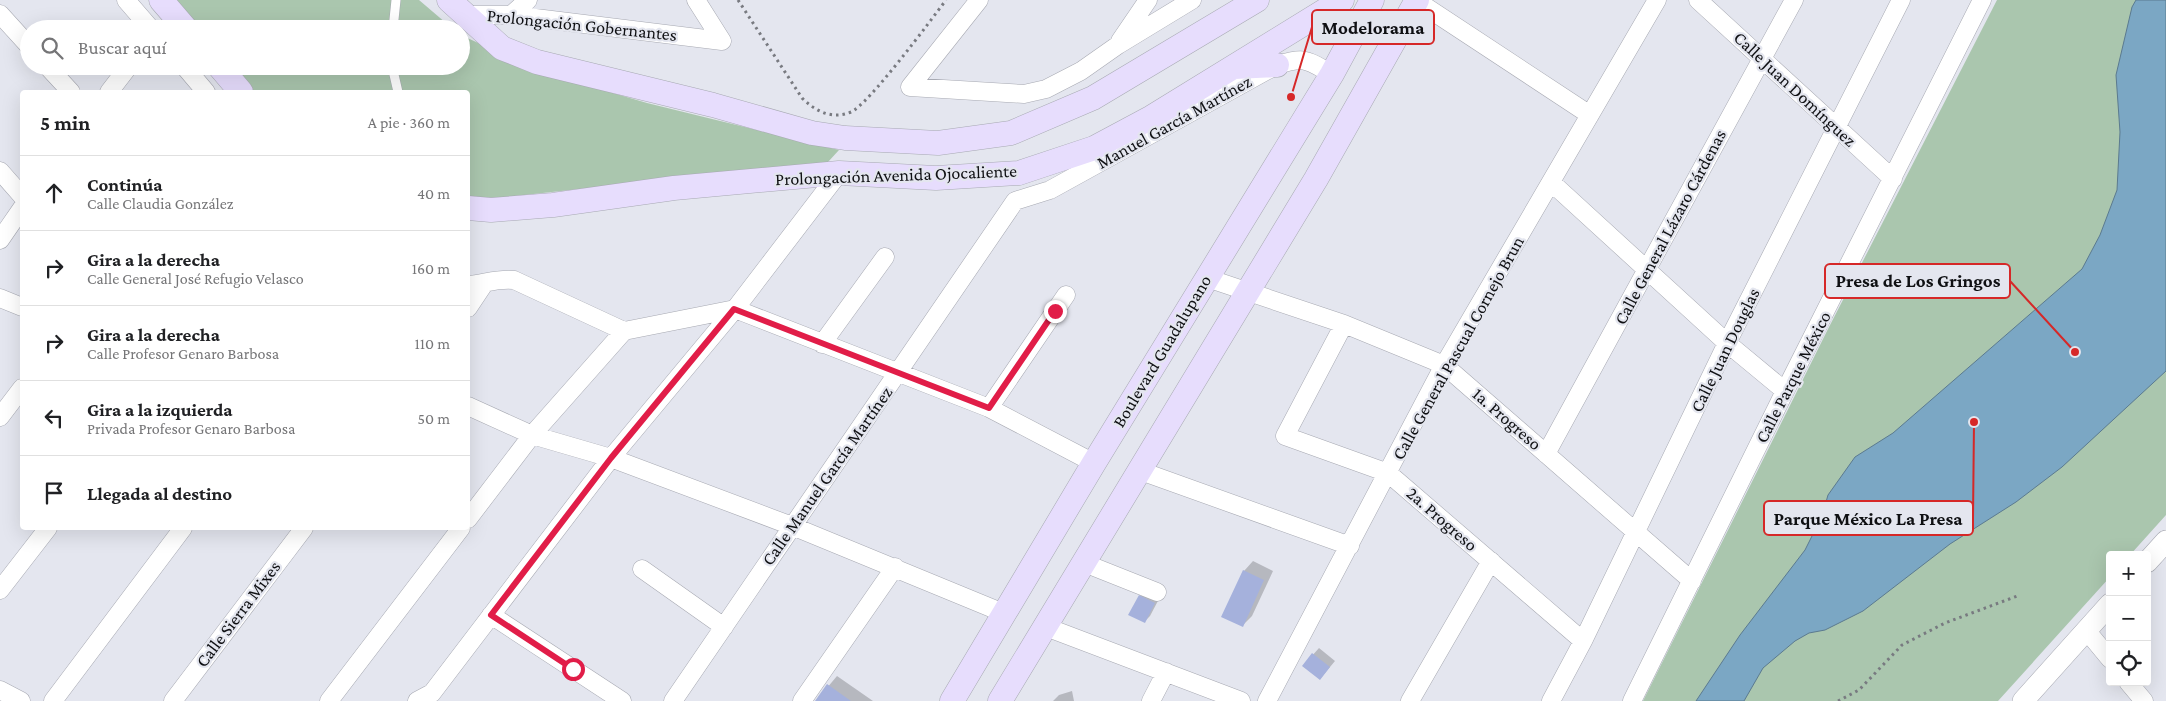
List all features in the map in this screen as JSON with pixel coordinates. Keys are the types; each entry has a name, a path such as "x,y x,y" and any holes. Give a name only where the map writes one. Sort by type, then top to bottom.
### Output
{"main road":[{"path":"161,0 178,20"},
{"name":"Prolongación Avenida Ojocaliente","path":"470,20 502,48 538,62 713,105 812,133 845,138 938,143 1011,133 1093,98 1257,0"},
{"name":"Prolongación Avenida Ojocaliente","path":"470,208 492,210 553,206 674,188 839,173 936,178 1019,173 1094,148 1152,117 1342,0"},
{"name":"Boulevard Guadalupano","path":"952,701 1006,614 1094,463 1332,74 1372,0"},
{"path":"1000,701 1046,627 1138,470 1316,179 1412,0"},
{"name":"Prolongación Avenida Ojocaliente","path":"456,8 470,20"},
{"path":"1232,68 1277,65"},
{"path":"226,75 239,90"}],"street":[{"path":"126,0 143,20"},
{"path":"511,14 528,0"},
{"name":"Prolongación Gobernantes","path":"456,8 722,40 696,0"},
{"path":"979,0 910,87 1024,94 1053,86 1081,71 1118,45 1192,0"},
{"path":"1118,45 1148,0"},
{"path":"1412,0 1590,114"},
{"name":"Calle General Pascual Cornejo Brun","path":"1268,701 1444,365 1552,183 1657,0"},
{"name":"Calle Juan Domínguez","path":"1698,0 1893,179"},
{"name":"Calle General Lázaro Cárdenas","path":"1546,454 1794,0"},
{"name":"Calle Juan Douglas","path":"1551,701 1583,641 1727,343 1901,0"},
{"name":"Calle Parque México","path":"1632,701 1785,391 1982,0"},
{"path":"0,14 20,36"},
{"name":"Manuel García Martínez","path":"1015,201 1050,190 1277,65 1297,59 1306,60 1332,74"},
{"path":"1081,71 1093,98"},
{"path":"55,75 69,90"},
{"path":"111,90 122,75"},
{"path":"192,75 204,90"},
{"path":"0,171 20,194"},
{"path":"417,701 432,693 611,458 734,309 839,173"},
{"path":"1552,183 1727,343 1785,391"},
{"name":"Calle Manuel García Martínez","path":"673,701 1015,201"},
{"path":"0,240 20,211"},
{"path":"822,344 885,257"},
{"path":"470,302 476,284 498,278 514,280 624,330 734,309 989,408 1094,463"},
{"name":"1a. Progreso","path":"1207,278 1248,290 1344,324 1444,365 1692,581"},
{"path":"989,408 1066,295"},
{"path":"0,298 20,307"},
{"name":"2a. Progreso","path":"1344,324 1285,436 1388,473 1583,641"},
{"path":"470,517 532,435 624,330"},
{"path":"0,417 20,391"},
{"path":"470,407 532,435 611,458 792,526 1006,614"},
{"path":"1138,470 1350,546"},
{"path":"0,590 46,530"},
{"path":"52,701 181,530"},
{"name":"Calle Sierra Mixes","path":"173,701 302,530"},
{"path":"329,701 459,530"},
{"path":"2151,558 2166,541"},
{"path":"1410,701 1491,561"},
{"path":"1084,563 1157,592"},
{"path":"802,701 895,568"},
{"path":"642,569 724,627"},
{"path":"2023,701 2106,608"},
{"path":"491,615 622,701"},
{"path":"1046,627 1240,701"},
{"path":"2086,630 2106,654"},
{"path":"1151,701 1166,672"},
{"path":"2131,686 2144,701"},
{"path":"0,690 21,701"}],"lane":[{"path":"394,20 396,0"},
{"path":"394,75 398,90"}],"path":[{"path":"738,0 802,98 814,109 835,116 852,112 868,98 946,0"},
{"path":"1838,701 1860,690 1902,645 1945,623 2020,594"}],"green space":[{"path":"175,0 419,0 442,20 192,20"},
{"path":"1997,0 2166,0 2166,515 2134,551 2106,551 2106,581 1998,701 1643,701 1828,329"},
{"path":"470,39 541,72 647,103 839,150 828,162 470,201 470,90 252,90 239,75 470,75"}],"water":[{"path":"2136,0 2166,0 2166,371 2062,467 2016,502 1950,544 1863,611 1825,630 1809,633 1795,641 1763,668 1744,701 1696,701 1740,635 1805,550 1822,516 1828,495 1855,457 1893,433 2082,269 2100,235 2117,190 2120,132 2116,75 2132,7"}],"building":[{"path":"1243,570 1264,580 1243,627 1221,617"},
{"path":"1139,595 1155,603 1145,623 1128,615"},
{"path":"1312,653 1330,667 1320,680 1302,666"},
{"path":"827,684 851,701 815,701"}],"place":[{"name":"Modelorama","path":"1291,97"},
{"name":"Presa de Los Gringos","path":"2075,352"},
{"name":"Parque México La Presa","path":"1974,422"}],"route":[{"path":"573,669 491,615 611,458 734,309 989,408 1055,311"}]}
